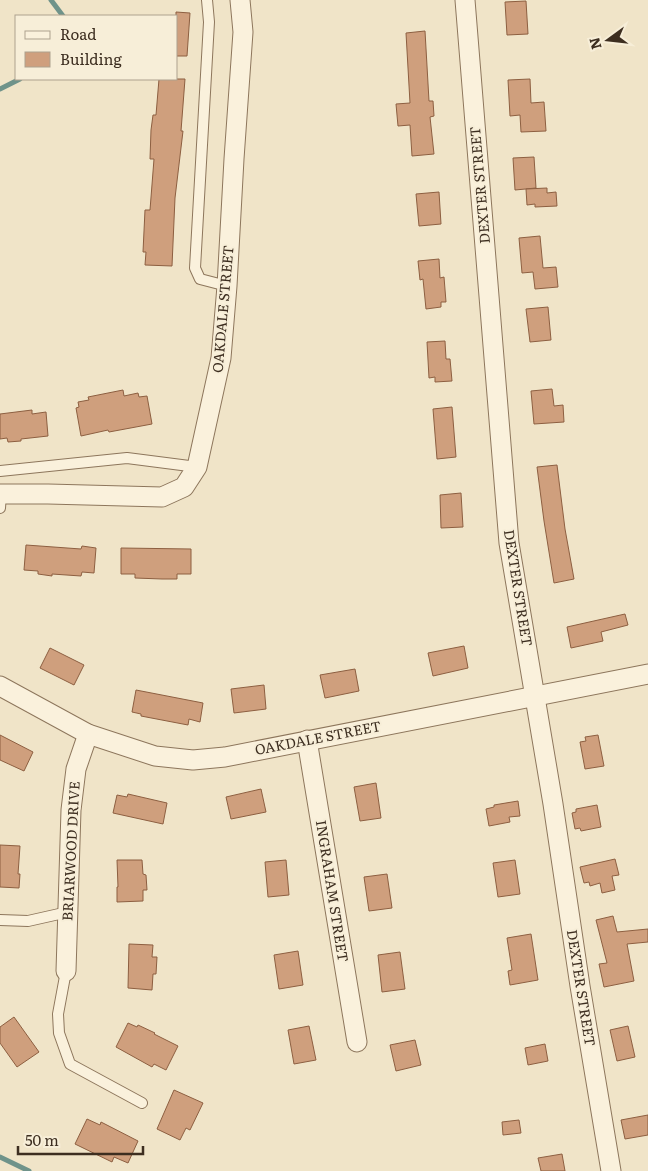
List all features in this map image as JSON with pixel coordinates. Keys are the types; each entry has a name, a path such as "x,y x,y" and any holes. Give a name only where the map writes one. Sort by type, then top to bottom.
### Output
{"street":[{"name":"OAKDALE STREET","path":"0,499 48,494 162,497 184,487 197,467 221,358 243,32 240,0"},
{"name":"DEXTER STREET","path":"465,0 510,543 610,1171"},
{"name":"OAKDALE STREET","path":"0,686 88,734 155,756 193,760 225,757 648,674"},
{"name":"BRIARWOOD DRIVE","path":"66,971 72,801 76,769 88,734"},
{"name":"INGRAHAM STREET","path":"307,740 357,1042"}],"lane":[{"path":"207,0 209,22 195,268 200,279 227,286"},
{"path":"0,471 127,458 197,467"},
{"path":"0,920 28,921 68,912"},
{"path":"66,971 58,1014 59,1033 70,1064 142,1103"}],"building":[{"path":"526,1 528,34 507,35 505,2"},
{"path":"176,12 190,13 187,56 178,56 178,15 176,15"},
{"path":"425,31 429,101 433,101 434,116 430,117 434,154 412,156 410,125 398,126 396,104 410,103 406,33"},
{"path":"185,79 181,131 183,131 175,198 172,266 145,265 146,252 143,252 145,210 150,210 154,159 150,159 151,130 153,115 156,115 159,80"},
{"path":"530,79 531,103 544,102 546,131 521,132 520,115 510,116 508,80"},
{"path":"534,157 536,188 515,190 513,158"},
{"path":"547,188 547,193 556,192 557,206 535,207 535,204 527,205 526,189"},
{"path":"439,192 441,224 419,226 416,194"},
{"path":"540,236 543,268 556,267 558,287 535,289 533,272 522,273 519,238"},
{"path":"439,259 440,278 444,277 446,302 441,302 441,307 426,309 423,279 420,280 418,261"},
{"path":"548,307 551,340 530,342 526,309"},
{"path":"445,341 446,359 450,359 452,381 435,382 435,377 429,378 427,342"},
{"path":"552,389 554,406 563,405 564,422 534,424 531,391"},
{"path":"123,390 124,396 138,393 139,397 147,396 152,424 81,436 76,408 79,407 78,402 89,400 88,397"},
{"path":"452,407 456,457 437,459 433,409"},
{"path":"32,410 32,414 46,412 48,436 8,442 7,438 0,439 0,414"},
{"path":"557,465 565,529 574,579 554,583 537,467"},
{"path":"461,493 463,527 441,528 440,495"},
{"path":"26,545 81,549 82,546 96,548 94,573 82,572 81,576 52,574 52,576 38,574 38,571 24,570"},
{"path":"121,548 191,549 191,574 177,574 177,579 162,579 135,578 135,574 121,574"},
{"path":"625,614 628,625 601,632 603,641 571,648 567,627"},
{"path":"464,646 468,668 433,676 428,653"},
{"path":"50,648 84,665 74,685 40,668"},
{"path":"355,669 359,691 325,698 320,675"},
{"path":"264,685 266,709 234,713 231,689"},
{"path":"136,690 203,703 200,722 189,719 188,725 141,716 141,714 132,712"},
{"path":"0,735 33,752 24,771 0,760"},
{"path":"598,735 604,766 585,769 580,742 586,741 585,737"},
{"path":"376,783 381,818 360,821 354,787"},
{"path":"261,789 266,812 231,819 226,797"},
{"path":"128,794 167,803 163,824 113,813 117,795 127,797"},
{"path":"518,801 520,816 509,817 510,822 489,826 486,809 494,807 494,805"},
{"path":"597,805 601,827 581,831 580,828 575,829 572,813 576,812 576,809"},
{"path":"0,845 20,846 19,888 0,887"},
{"path":"615,859 619,875 612,876 615,890 602,893 600,883 590,886 589,882 584,883 580,867"},
{"path":"117,860 142,860 147,890 143,890 143,901 117,902"},
{"path":"286,860 289,895 268,897 265,862"},
{"path":"515,860 520,894 498,897 493,863"},
{"path":"387,874 392,908 369,911 364,877"},
{"path":"613,916 617,932 648,929 648,942 627,944 634,981 604,987 599,964 607,963 596,920"},
{"path":"531,934 538,980 510,985 508,971 512,970 507,938"},
{"path":"129,944 153,945 152,957 157,957 156,974 153,974 152,990 128,988"},
{"path":"298,951 303,985 279,989 274,955"},
{"path":"400,952 405,989 382,992 378,955"},
{"path":"14,1017 39,1052 17,1067 0,1043 0,1027"},
{"path":"128,1023 137,1027 138,1025 178,1046 166,1070 154,1064 152,1067 116,1047"},
{"path":"309,1026 316,1060 294,1064 288,1030"},
{"path":"628,1026 635,1057 617,1061 610,1030"},
{"path":"415,1040 421,1065 396,1071 390,1045"},
{"path":"545,1044 548,1061 528,1065 525,1048"},
{"path":"174,1090 203,1103 190,1130 186,1128 180,1140 157,1129"},
{"path":"648,1115 648,1135 625,1139 621,1120"},
{"path":"87,1119 100,1125 101,1122 138,1141 128,1163 114,1157 112,1162 75,1144"},
{"path":"519,1120 521,1133 503,1135 502,1122"},
{"path":"562,1154 565,1171 541,1171 538,1158"}],"waterway":[{"path":"51,0 62,15"},
{"path":"0,89 18,80"},
{"path":"0,1157 29,1171"}]}
